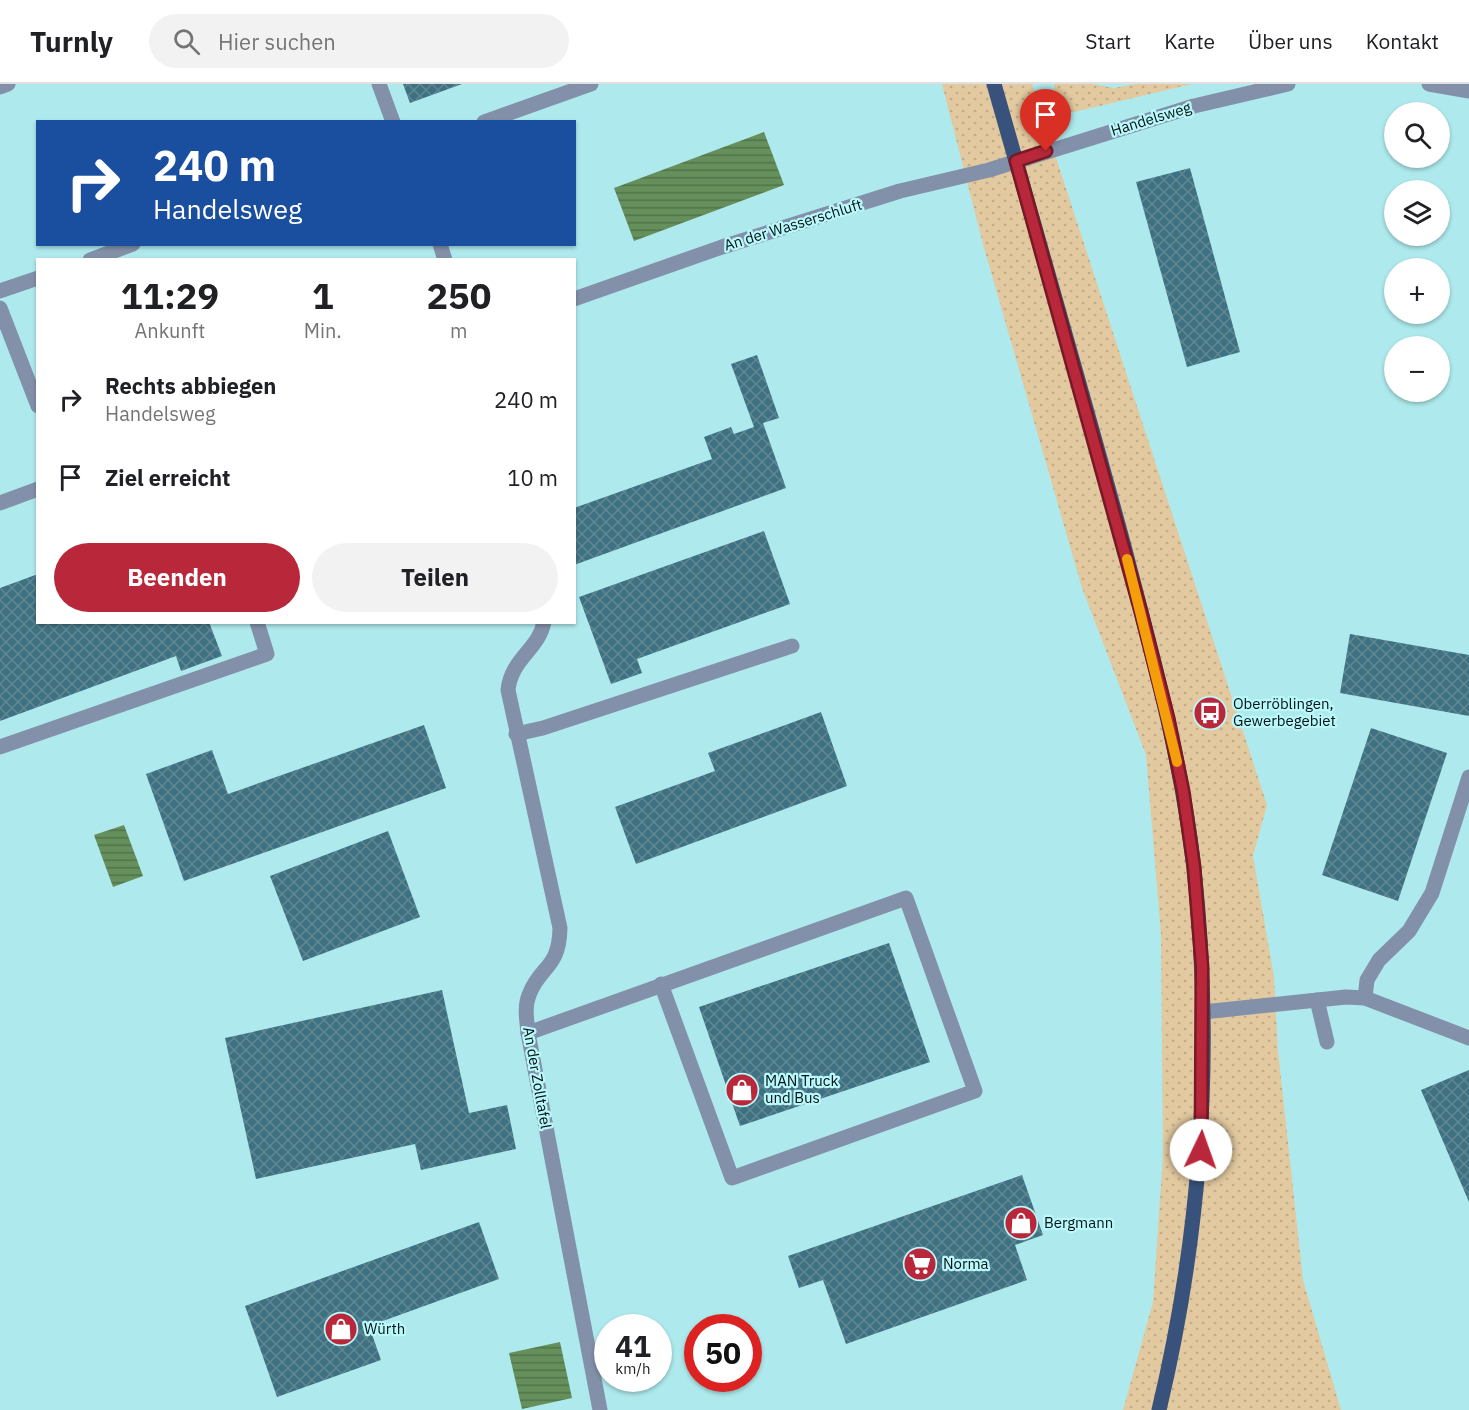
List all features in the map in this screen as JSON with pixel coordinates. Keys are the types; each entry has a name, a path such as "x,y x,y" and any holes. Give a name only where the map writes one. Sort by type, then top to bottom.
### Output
{"main road":[{"path":"994,84 1116,518 1168,718 1183,791 1194,867 1203,1012 1200,1170 1184,1291 1159,1410"}],"street":[{"path":"0,87 8,84"},
{"path":"380,84 392,120"},
{"path":"490,120 591,84"},
{"name":"Handelsweg","path":"1016,161 1194,106 1288,84"},
{"path":"1430,84 1469,91"},
{"name":"An der Wasserschluft","path":"576,298 774,230 907,189 1016,161"},
{"path":"95,258 128,246"},
{"path":"0,291 36,279"},
{"path":"0,308 36,401"},
{"path":"0,503 36,490"},
{"path":"0,747 267,654 257,624"},
{"name":"An der Zolltafel","path":"543,624 534,643 510,675 510,708 560,928 559,945 553,963 529,995 528,1033 600,1410"},
{"path":"516,734 543,728 792,646"},
{"path":"1365,998 1367,980 1379,960 1408,931 1432,893 1469,777"},
{"path":"528,1033 662,984 906,898 975,1091 732,1178 662,984"},
{"path":"1203,1012 1317,1000 1365,998 1469,1038"},
{"path":"1317,1000 1327,1042"}],"shaded area":[{"path":"942,84 1032,84 1267,805 1253,856 1274,977 1278,1051 1303,1280 1341,1410 1123,1410 1153,1302 1163,1156 1161,934 1146,755 1082,588 984,248"},
{"path":"1054,84 1092,84 1114,88 1136,84 1192,84 1074,112 1064,109 1058,102"},
{"path":"764,132 784,185 634,241 614,188"},
{"path":"124,825 143,876 113,887 94,835"},
{"path":"560,1342 572,1398 522,1409 509,1353"}],"building":[{"path":"403,84 462,84 410,103"},
{"path":"1190,168 1240,352 1187,367 1136,182"},
{"path":"757,355 779,418 763,423 786,488 576,564 576,507 712,459 704,437 731,427 734,434 754,427 731,364"},
{"path":"764,531 790,604 637,659 642,673 611,684 579,597"},
{"path":"36,575 36,624 210,624 222,656 181,671 176,656 0,721 0,588"},
{"path":"1350,634 1469,655 1469,716 1340,693"},
{"path":"821,712 847,786 636,864 615,807 715,771 708,753"},
{"path":"424,725 446,788 184,881 146,774 212,750 228,794"},
{"path":"1371,728 1447,753 1398,901 1322,875"},
{"path":"388,831 420,917 303,961 270,876"},
{"path":"889,943 930,1062 740,1126 699,1007"},
{"path":"442,990 469,1113 507,1105 516,1149 421,1170 415,1144 256,1179 225,1038"},
{"path":"1469,1070 1469,1202 1421,1090"},
{"name":"Norma","path":"1022,1175 1043,1235 1015,1245 1027,1280 846,1344 823,1280 799,1288 788,1256"},
{"path":"479,1222 499,1279 369,1326 381,1360 277,1397 245,1306"}],"slow traffic":[{"path":"1127,559 1177,762"}],"place":[{"name":"Oberröblingen, Gewerbegebiet","path":"1210,713"},
{"name":"MAN Truck und Bus","path":"742,1090"},
{"name":"Bergmann","path":"1021,1223"},
{"name":"Norma","path":"920,1264"},
{"name":"Würth","path":"341,1329"}],"route":[{"path":"1046,151 1016,161 1141,612 1168,718 1183,791 1194,867 1202,967 1203,1129 1201,1150"}]}
